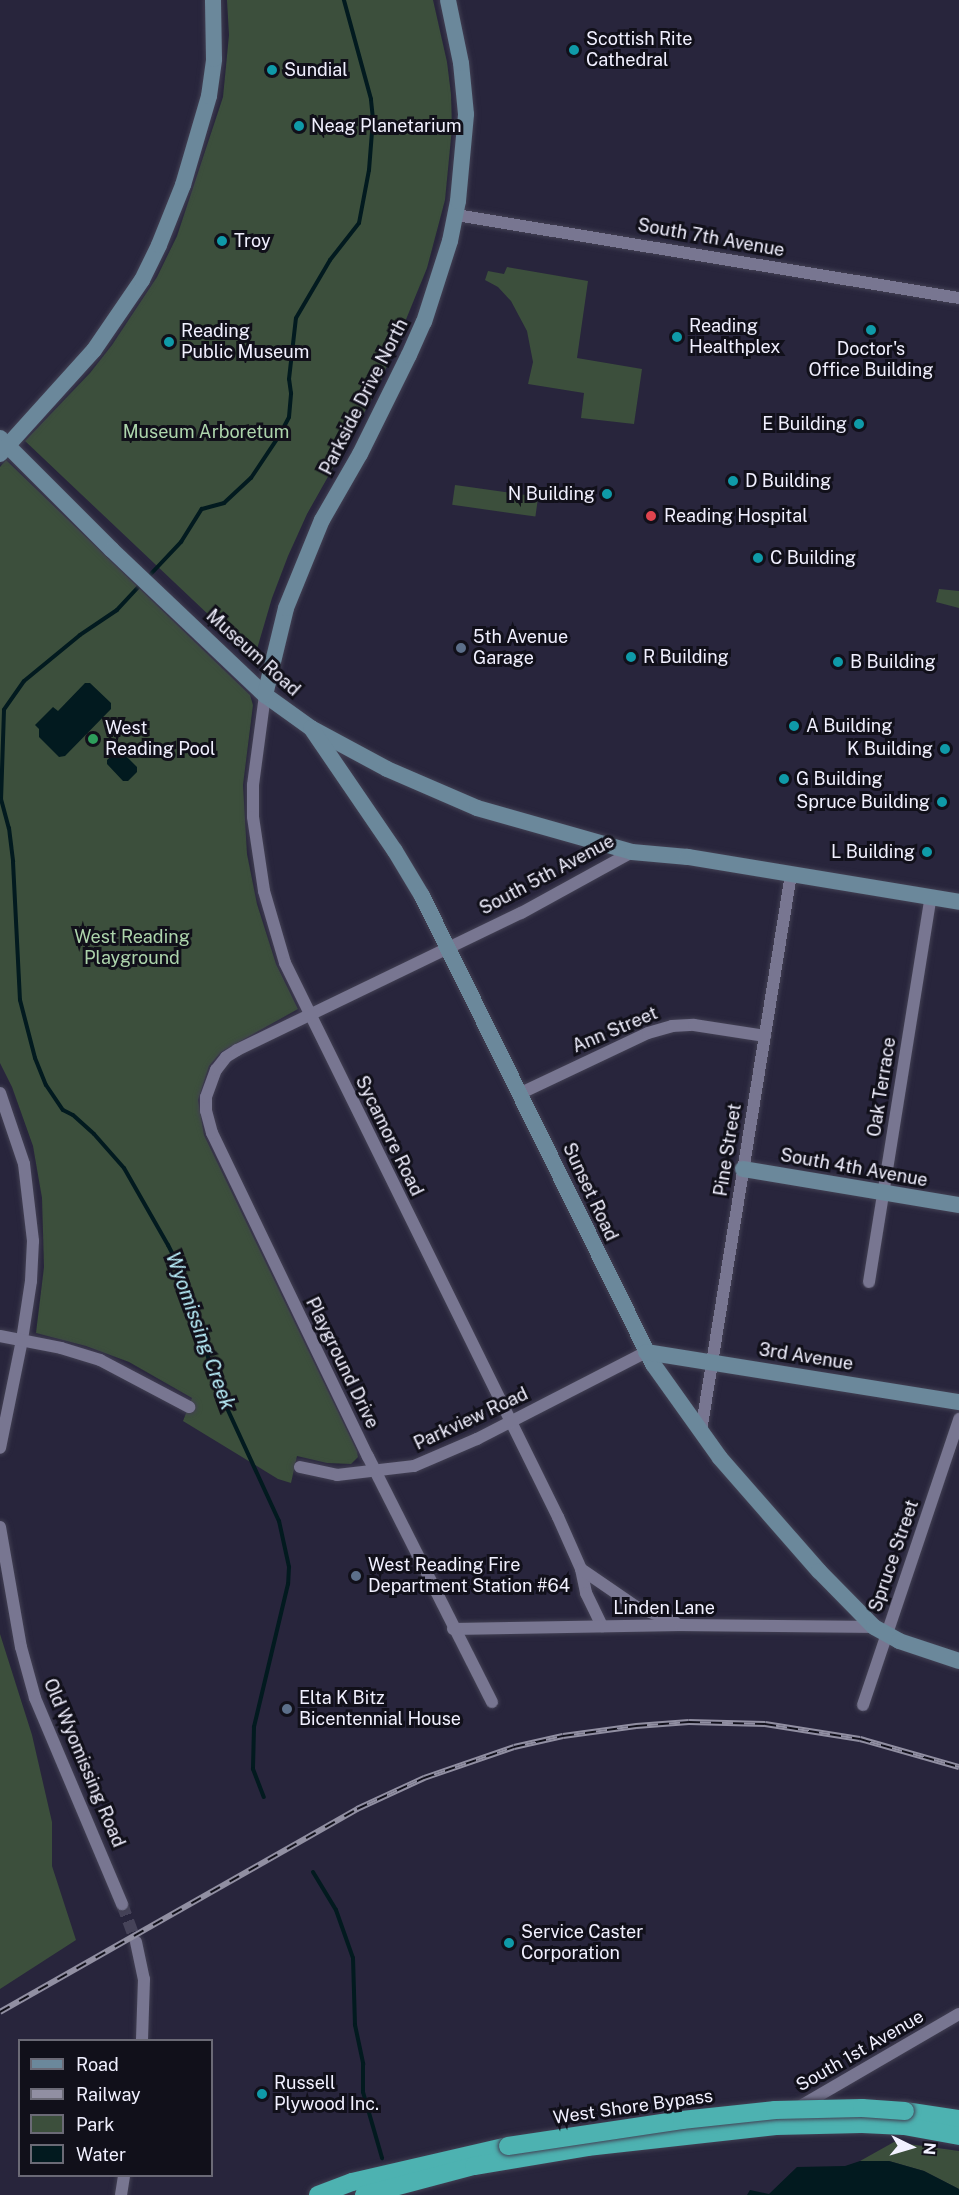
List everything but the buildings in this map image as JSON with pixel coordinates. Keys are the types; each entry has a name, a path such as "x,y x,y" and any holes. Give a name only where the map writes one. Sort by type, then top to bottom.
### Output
{"highway":[{"name":"West Shore Bypass","path":"318,2195 352,2182 682,2120 775,2110 862,2108 959,2136"},
{"name":"West Shore Bypass","path":"904,2119 959,2119"},
{"name":"West Shore Bypass","path":"364,2195 510,2153"}],"street":[{"path":"2,446 106,335 142,280 159,245 183,185 209,96 214,59 213,0"},
{"name":"Parkside Drive North","path":"265,695 286,608 322,520 390,398 424,322 456,214 465,144 466,114 461,63 447,0"},
{"name":"South 7th Avenue","path":"456,214 959,298"},
{"name":"Museum Road","path":"2,446 265,695 311,728 387,769 477,808 632,852"},
{"name":"Sycamore Road","path":"265,695 253,785 253,817 261,873 275,933 310,1015 509,1422 558,1517 581,1569 586,1593 602,1626"},
{"name":"Sunset Road","path":"311,728 395,851 449,948 646,1352 720,1458 819,1571 880,1630"},
{"name":"South 5th Avenue","path":"247,1045 520,913 632,852 688,857 959,902"},
{"name":"Pine Street","path":"701,1431 791,874"},
{"name":"Oak Terrace","path":"869,1282 931,897"},
{"name":"Ann Street","path":"521,1093 648,1033 672,1026 694,1025 765,1036"},
{"name":"Playground Drive","path":"247,1045 226,1057 209,1082 206,1097 208,1124 453,1629 492,1702"},
{"path":"0,1093 22,1154 32,1218 31,1281 22,1341 0,1448"},
{"name":"South 4th Avenue","path":"743,1169 959,1205"},
{"path":"0,1336 61,1348 100,1360 189,1407"},
{"name":"Parkview Road","path":"300,1467 337,1475 414,1466 509,1422 646,1352"},
{"name":"3rd Avenue","path":"646,1352 959,1402"},
{"name":"Spruce Street","path":"863,1705 880,1630 959,1419"},
{"name":"Old Wyomissing Road","path":"0,1527 21,1647 35,1698 122,1904"},
{"path":"581,1569 635,1606 682,1625"},
{"name":"Linden Lane","path":"453,1629 682,1625 880,1630"},
{"path":"880,1630 959,1661"},
{"path":"136,1942 144,1979 142,2039"},
{"name":"South 1st Avenue","path":"779,2117 959,2014"},
{"path":"120,2195 124,2177"}],"green space":[{"name":"Museum Arboretum","path":"227,0 433,0 447,62 451,94 452,128 445,200 427,268 378,388 307,514 272,598 257,649 249,653 25,441 90,373 112,345 157,277 177,236 223,97 229,35"},
{"path":"507,267 588,281 577,358 642,369 634,424 581,418 584,393 528,384 533,362 527,331 511,301 498,287 485,280 488,271 504,274"},
{"name":"West Reading Playground","path":"6,460 250,695 253,705 243,785 247,854 257,904 276,964 298,1009 221,1052 209,1066 198,1100 204,1135 357,1451 358,1457 351,1464 327,1463 297,1456 291,1483 278,1479 183,1421 192,1398 129,1362 86,1346 36,1333 44,1267 42,1198 33,1146 12,1087 0,1063 0,467"},
{"path":"455,485 538,497 535,516 452,505"},
{"path":"939,589 959,591 959,608 936,602"},
{"path":"0,1634 32,1735 52,1822 52,1866 76,1940 0,1989"},
{"path":"894,2142 959,2151 959,2189 924,2171 889,2161 860,2161"}],"water":[{"path":"85,683 90,683 111,703 111,709 65,756 59,757 39,737 39,729 35,725 53,707 58,711"},
{"path":"117,751 119,753 121,751 137,767 137,772 128,781 123,781 107,764 107,760"},
{"path":"860,2161 889,2161 924,2171 959,2189 959,2195 747,2195 750,2190 769,2194 797,2167 845,2166"}],"waterway":[{"name":"Wyomissing Creek","path":"147,578 181,542 202,509 224,503 251,478 279,436 289,417 291,393 289,379 296,318 330,260 359,223 369,170 373,119 371,99 344,0"},
{"name":"Wyomissing Creek","path":"142,583 117,610 80,635 24,681 4,710 1,799 9,828 13,862 20,1000 35,1058 46,1085 63,1110 73,1115 94,1134 124,1168 178,1265 184,1291 196,1314 215,1382 279,1521 289,1567 288,1584 254,1727 253,1769 264,1797"},
{"name":"Wyomissing Creek","path":"313,1872 336,1910 353,1958 355,2025 363,2064 363,2092 382,2158"}],"tunnel":[{"path":"122,1904 136,1942"}],"railway":[{"path":"0,2012 357,1809 424,1778 514,1747 563,1736 636,1726 689,1722 765,1724 860,1739 959,1767"}],"place":[{"name":"Scottish Rite Cathedral","path":"574,50"},
{"name":"Sundial","path":"272,70"},
{"name":"Neag Planetarium","path":"299,126"},
{"name":"Troy","path":"222,241"},
{"name":"Doctor's Office Building","path":"871,330"},
{"name":"Reading Healthplex","path":"677,337"},
{"name":"Reading Public Museum","path":"169,342"},
{"name":"E Building","path":"859,424"},
{"name":"D Building","path":"733,481"},
{"name":"N Building","path":"607,494"},
{"name":"Reading Hospital","path":"651,516"},
{"name":"C Building","path":"758,558"},
{"name":"5th Avenue Garage","path":"461,648"},
{"name":"R Building","path":"631,657"},
{"name":"B Building","path":"838,662"},
{"name":"A Building","path":"794,726"},
{"name":"West Reading Pool","path":"93,739"},
{"name":"K Building","path":"945,749"},
{"name":"G Building","path":"784,779"},
{"name":"Spruce Building","path":"942,802"},
{"name":"L Building","path":"927,852"},
{"name":"West Reading Fire Department Station #64","path":"356,1576"},
{"name":"Elta K Bitz Bicentennial House","path":"287,1709"},
{"name":"Service Caster Corporation","path":"509,1943"},
{"name":"Russell Plywood Inc.","path":"262,2094"}]}
